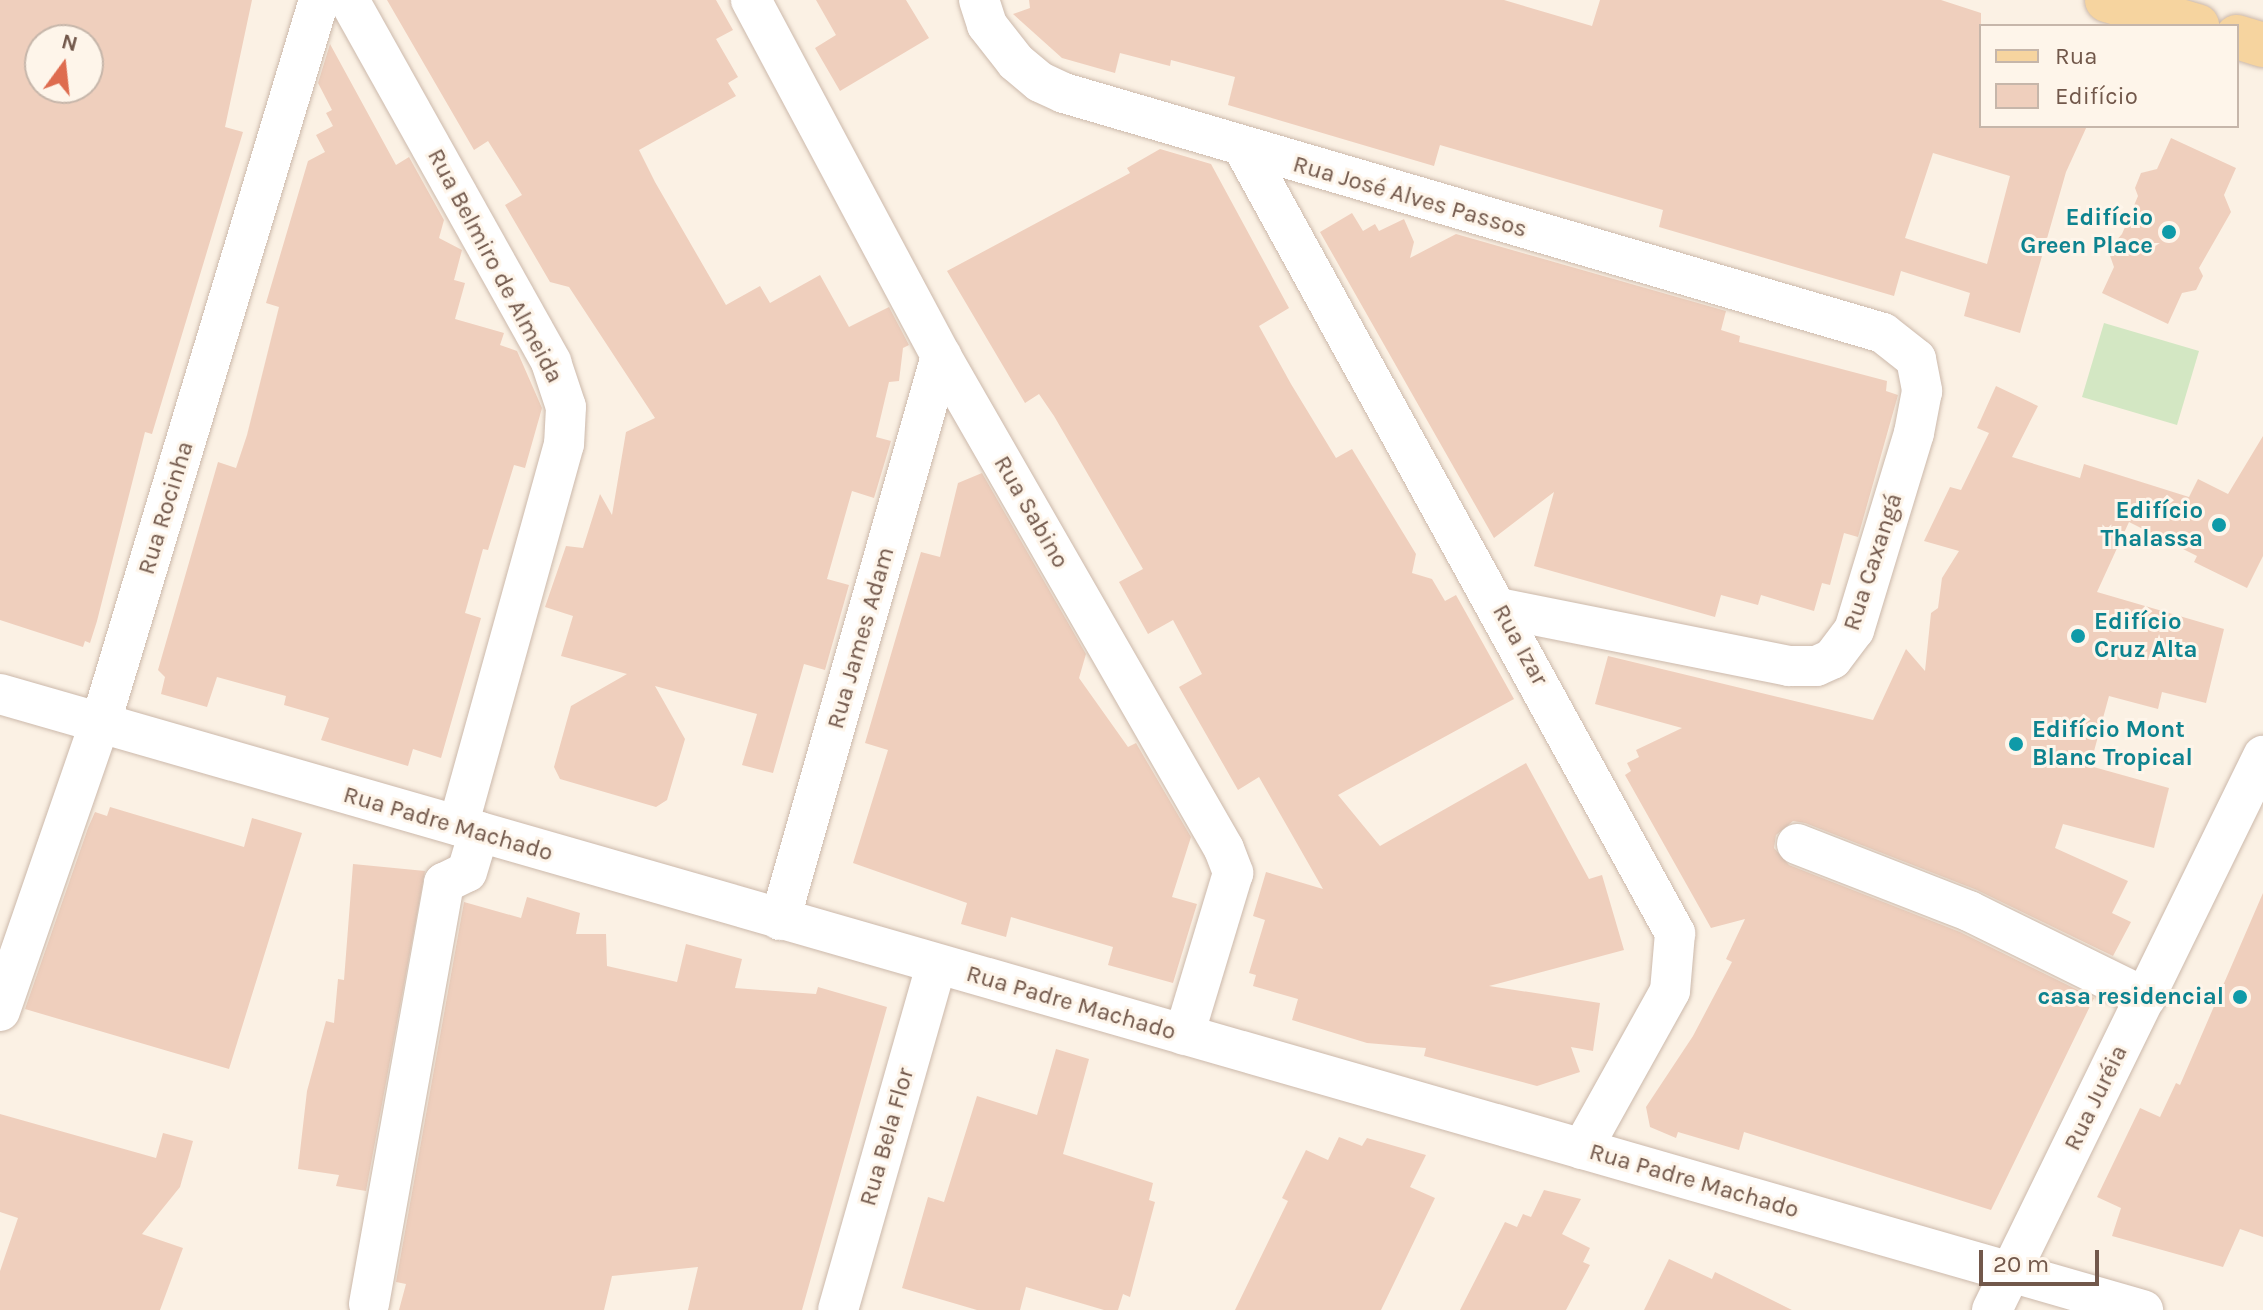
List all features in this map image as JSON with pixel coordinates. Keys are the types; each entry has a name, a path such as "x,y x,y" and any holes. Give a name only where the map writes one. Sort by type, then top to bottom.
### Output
{"main road":[{"path":"2118,1 2191,24"},
{"path":"2239,38 2263,45"}],"street":[{"name":"Rua Rocinha","path":"0,1011 100,723 319,0"},
{"name":"Rua Belmiro de Almeida","path":"349,0 551,362 566,407 564,444 468,829 467,872 444,883 369,1304"},
{"name":"Rua Sabino","path":"751,0 941,356 1229,861 1233,873 1184,1035"},
{"name":"Rua José Alves Passos","path":"979,0 1000,44 1040,82 1244,149 1883,333"},
{"name":"Rua Izar","path":"1244,149 1675,933 1670,991 1582,1149"},
{"name":"Rua Caxangá","path":"1499,608 1789,666 1816,666 1832,659 1854,630 1914,433 1922,391 1916,359 1883,333"},
{"name":"Rua James Adam","path":"780,920 941,356"},
{"name":"Rua Padre Machado","path":"0,694 2143,1310"},
{"name":"Rua Juréia","path":"1992,1310 2263,756"},
{"path":"1797,844 1969,911 2146,998"},
{"name":"Rua Bela Flor","path":"838,1310 936,965"}],"green space":[{"path":"2104,323 2199,351 2177,425 2082,397"}],"building":[{"path":"0,0 252,0 225,127 243,132 152,434 145,432 97,621 90,643 85,641 83,647 0,620"},
{"path":"387,0 716,0 733,30 716,39 738,77 728,83 736,96 639,150 655,182 726,305 760,286 770,303 820,275 849,327 889,307 909,345 903,348 899,381 889,382 876,437 891,441 874,498 852,491 827,579 849,585 825,670 804,664 773,773 742,765 757,714 655,686 685,739 667,800 656,807 560,779 554,767 571,706 627,674 561,656 573,616 545,607 566,546 583,548 600,494 612,515 626,432 655,418 569,287 550,282 505,205 522,195 488,141 474,150"},
{"path":"816,0 906,0 929,38 840,91 815,48 836,35"},
{"path":"1029,0 1504,0 1592,26 1600,0 1941,0 1981,13 1979,128 2086,128 2066,172 2020,333 1964,316 1970,293 1901,271 1894,296 1659,227 1663,210 1440,145 1434,166 1228,105 1235,77 1171,60 1170,66 1120,53 1115,73 1062,58 1013,14 1030,8","holes":["1933,153 2010,176 1987,264 1905,238"]},
{"path":"330,44 396,165 409,157 444,220 439,238 462,250 454,280 465,283 455,319 504,333 500,345 517,351 542,408 525,468 514,465 488,550 483,549 465,613 481,618 441,758 413,749 408,766 321,740 329,718 284,705 286,696 217,677 207,707 161,694 165,677 158,670 218,462 236,468 247,435 279,307 266,303 308,161 325,152 316,135 333,126 326,113 332,110 318,83"},
{"name":"Edifício Green Place","path":"2171,138 2236,168 2224,195 2231,212 2199,268 2203,276 2196,290 2182,293 2168,324 2102,293 2114,267 2108,250 2122,234 2138,196 2135,188 2141,173 2157,169"},
{"path":"1160,149 1211,164 1289,308 1259,326 1291,384 1336,458 1352,449 1416,554 1412,573 1432,579 1445,601 1456,595 1514,699 1338,795 1380,846 1526,763 1589,879 1602,875 1624,950 1489,986 1600,1003 1593,1051 1571,1047 1580,1072 1537,1086 1424,1056 1426,1048 1367,1043 1292,1020 1298,999 1253,986 1256,975 1249,973 1265,920 1253,916 1266,872 1323,889 1259,777 1238,790 1179,687 1202,674 1173,620 1148,634 1119,582 1143,569 1054,416 1039,394 1025,403 947,271 1130,173 1127,168"},
{"path":"1352,213 1363,231 1375,224 1379,231 1404,219 1414,242 1410,258 1456,234 1726,311 1721,330 1740,336 1739,342 1887,381 1886,391 1898,395 1858,537 1844,533 1830,585 1822,583 1814,611 1761,595 1758,605 1721,595 1715,617 1534,566 1554,492 1494,538 1320,232"},
{"path":"1996,386 2038,406 2012,457 2080,478 2084,464 2189,497 2198,479 2228,494 2263,436 2263,556 2247,588 2194,562 2197,556 2129,522 2097,592 2224,629 2206,703 2162,692 2158,709 2109,696 2090,766 2169,788 2154,848 2063,824 2055,848 2128,881 2112,913 2131,922 2113,956 1977,890 1805,823 1793,821 1776,835 1774,848 1789,865 1960,932 2094,998 1991,1210 1744,1132 1739,1150 1678,1132 1676,1138 1650,1127 1646,1107 1693,1036 1732,962 1726,959 1745,919 1711,928 1625,775 1631,771 1627,763 1639,757 1636,750 1682,728 1595,704 1608,656 1873,720 1906,649 1925,671 1931,613 1938,608 1942,578 1959,551 1924,541 1950,487 1961,490 1989,433 1977,428"},
{"path":"982,473 1086,654 1079,678 1128,747 1136,743 1191,837 1172,897 1197,904 1173,983 1108,965 1113,947 1011,917 1006,937 961,924 967,903 853,863 888,750 865,743 921,552 940,557 958,483"},
{"path":"110,807 244,847 252,818 302,833 229,1069 25,1009 88,828 95,812 107,816"},
{"path":"353,864 425,871 366,1191 336,1186 339,1175 298,1169 307,1091 326,1021 334,1023 338,979 344,980"},
{"path":"2263,893 2263,1237 2240,1229 2223,1267 2112,1236 2121,1208 2097,1197 2140,1108 2160,1117 2176,1083 2180,1085"},
{"path":"527,897 580,913 576,934 606,934 607,966 677,982 686,944 742,959 735,988 816,994 818,987 887,1007 802,1310 688,1310 698,1267 612,1276 604,1310 399,1310 406,1284 396,1282 464,902 521,918"},
{"path":"1056,1049 1089,1059 1063,1154 1153,1183 1149,1200 1155,1202 1130,1297 1123,1294 1118,1310 1104,1310 1026,1287 1020,1310 977,1310 902,1288 928,1197 944,1202 977,1096 1037,1115"},
{"path":"0,1114 156,1158 163,1133 193,1141 180,1187 142,1234 183,1248 160,1310 0,1310 0,1271 18,1218 0,1212"},
{"path":"1339,1137 1362,1146 1367,1138 1426,1155 1410,1187 1435,1198 1381,1310 1235,1310 1288,1201 1282,1198 1306,1150 1328,1160"},
{"path":"1544,1190 1581,1199 1562,1234 1590,1248 1583,1262 1590,1265 1566,1310 1460,1310 1505,1222 1517,1227 1523,1214 1531,1217"},
{"path":"1669,1259 1712,1279 1715,1272 1792,1310 1644,1310"}],"place":[{"name":"Edifício Green Place","path":"2169,232"},
{"name":"Edifício Thalassa","path":"2219,525"},
{"name":"Edifício Cruz Alta","path":"2078,636"},
{"name":"Edifício Mont Blanc Tropical","path":"2016,744"},
{"name":"casa residencial","path":"2240,997"}]}
